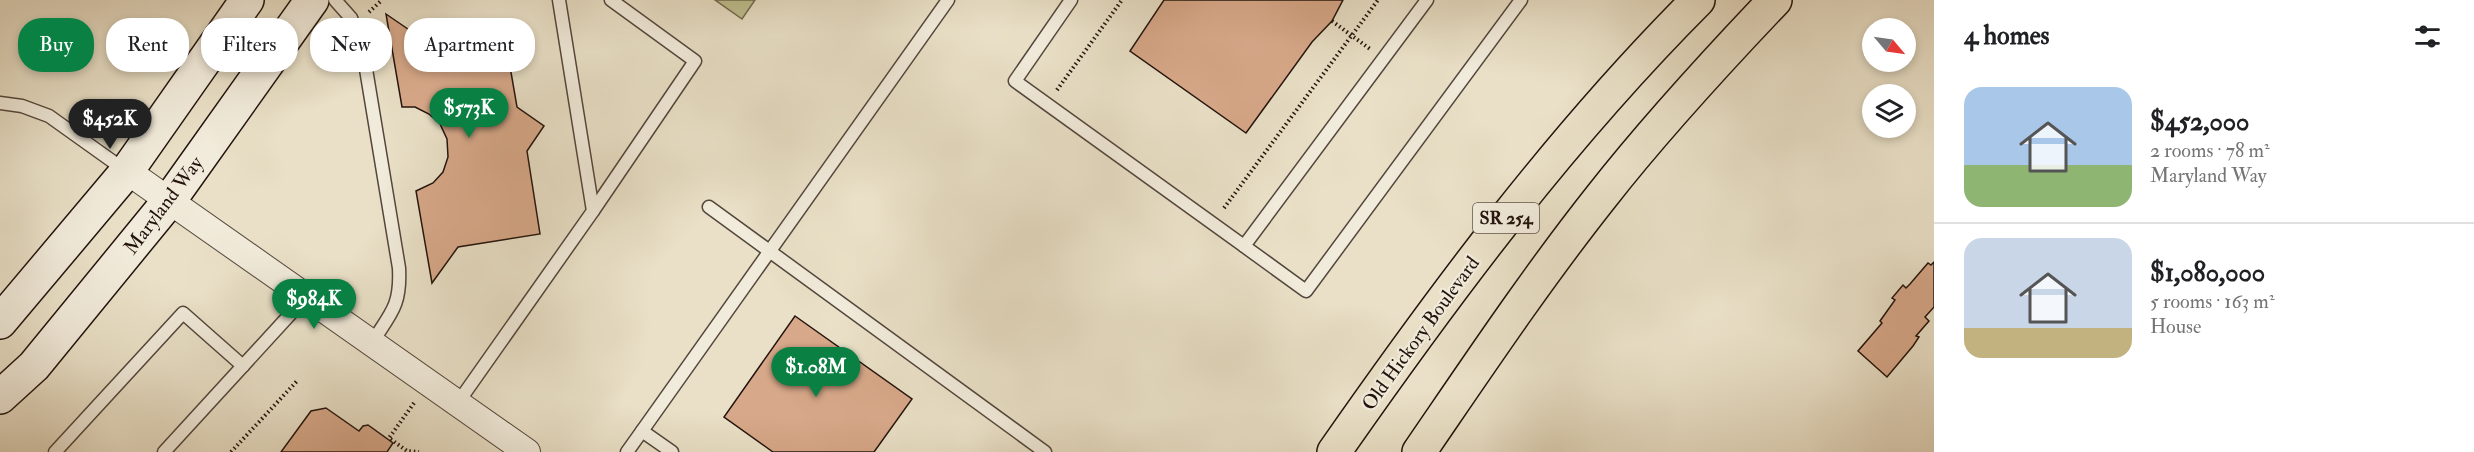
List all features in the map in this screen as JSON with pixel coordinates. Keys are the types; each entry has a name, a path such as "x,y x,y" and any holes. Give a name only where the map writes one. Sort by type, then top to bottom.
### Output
{"main road":[{"path":"0,322 126,171 247,0"},
{"name":"Maryland Way","path":"0,398 34,366 169,201 312,0"},
{"name":"Old Hickory Boulevard","path":"1334,452 1425,322 1551,161 1669,29 1698,0"},
{"name":"SR 254","path":"1419,452 1487,353 1598,200 1704,75 1775,0"}],"street":[{"path":"126,171 458,404 512,448"}],"lane":[{"path":"335,0 351,18 362,45 399,268 398,303 371,344"},
{"path":"559,0 593,211"},
{"path":"458,404 695,61 611,0"},
{"path":"627,452 948,0"},
{"path":"1071,0 1015,81 1306,291 1521,0"},
{"path":"1244,246 1427,0"},
{"path":"0,103 22,106 49,116 126,171"},
{"path":"709,207 1045,452"},
{"path":"164,452 306,297"},
{"path":"55,452 183,313 243,366"},
{"path":"642,431 672,452"}],"path":[{"path":"1047,105 1122,0"},
{"path":"1213,223 1378,0"},
{"path":"1332,21 1383,59"},
{"path":"231,452 298,380"},
{"path":"420,452 407,451 389,438 428,383"}],"green space":[{"path":"715,0 755,0 742,19"}],"building":[{"path":"1164,0 1343,0 1332,21 1312,42 1246,133 1130,51"},
{"path":"392,18 404,26 404,72 511,72 517,107 544,126 527,151 540,234 458,247 432,283 416,191 433,183 443,172 448,157 447,139 440,124 429,114 415,107 402,107 392,49"},
{"path":"1934,262 1934,307 1925,317 1929,321 1916,336 1919,337 1913,346 1887,377 1858,351 1882,323 1880,321 1895,300 1892,298 1903,285 1906,288 1928,263 1931,265"},
{"path":"795,316 912,399 874,452 773,452 724,417"},
{"path":"326,408 359,431 363,426 368,425 393,443 387,452 281,452 311,411"}]}
